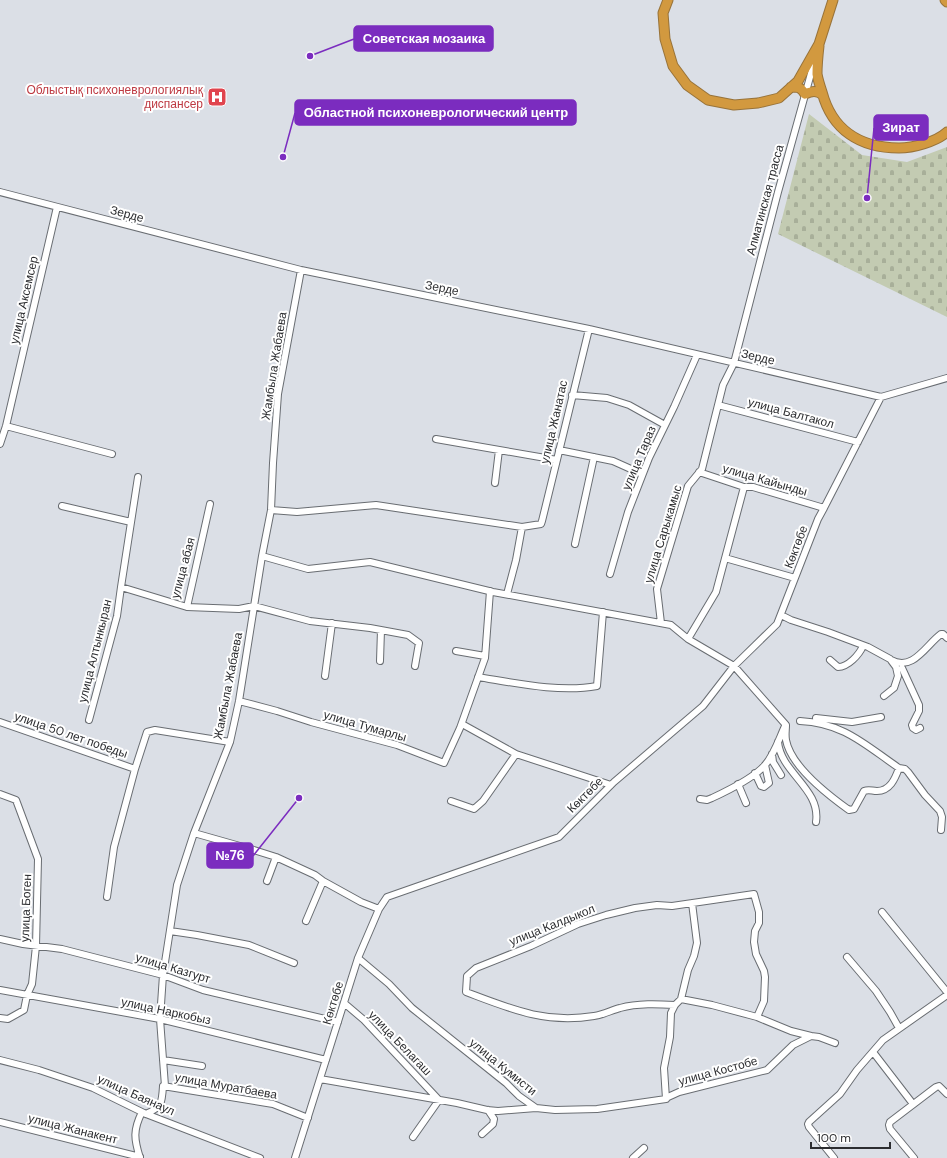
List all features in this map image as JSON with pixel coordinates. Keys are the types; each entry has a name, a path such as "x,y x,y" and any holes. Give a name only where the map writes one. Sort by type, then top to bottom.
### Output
{"highway":[{"path":"668,0 663,13 665,39 673,66 687,85 708,100 734,105 758,103 779,98 798,81 819,44 832,3"},
{"path":"819,44 817,75 824,102 840,127 855,138 871,146 908,148 941,138 947,132"},
{"path":"791,87 799,87 805,94 815,91 822,95"}],"street":[{"name":"Алматинская трасса","path":"734,363 778,192 819,44"},
{"name":"Зерде","path":"0,192 301,270 589,329 881,397"},
{"name":"улица Аксемсер","path":"0,444 6,426 57,207"},
{"name":"Жамбыла Жабаева","path":"144,1113 156,1109 162,1101 164,1086 160,1019 163,975 177,885 194,833 230,742 239,701 262,556 271,510 278,394 301,270"},
{"name":"улица Жанатас","path":"522,527 541,524 589,329"},
{"name":"улица Тараз","path":"610,574 628,512 642,474 697,354"},
{"name":"улица Сарыкамыс","path":"661,624 657,589 688,486 702,469 723,385 734,363"},
{"path":"881,397 947,378"},
{"path":"572,395 607,398 629,405 665,425"},
{"name":"Көктөбе","path":"295,1158 358,958 379,909 387,898 559,837 611,786 702,706 734,666 777,624 818,519 881,397"},
{"name":"улица Балтакол","path":"718,405 858,442"},
{"path":"6,426 112,454"},
{"path":"436,439 557,460"},
{"path":"495,483 499,450"},
{"path":"559,450 613,461 642,474"},
{"path":"575,544 594,457"},
{"name":"улица Кайынды","path":"699,472 744,487 753,487 824,508"},
{"path":"121,587 138,477"},
{"path":"688,639 716,592 744,487"},
{"name":"улица абая","path":"121,587 187,607 210,504"},
{"path":"271,510 297,512 376,505 522,527 516,560 507,594"},
{"path":"62,506 131,522"},
{"path":"262,556 308,569 370,562 490,591 671,625 688,639 734,666 786,725 786,740 795,760 820,787 850,810 854,809 864,791 881,790 889,787 900,768"},
{"path":"725,558 795,578"},
{"name":"улица Алтынкыран","path":"89,720 117,616 121,587"},
{"name":"улица Тумарлы","path":"239,701 397,745 444,763 462,724 485,656 490,591"},
{"path":"187,607 239,609 254,606 310,620 408,635 419,643 415,666"},
{"path":"478,677 535,686 584,688 597,686 603,612"},
{"path":"781,615 800,624 836,634 868,647 899,663 912,661 940,634 943,634 947,638"},
{"path":"325,676 332,623"},
{"path":"380,661 381,630"},
{"path":"830,660 838,667 844,666 858,654 863,646"},
{"path":"456,651 485,656"},
{"path":"884,696 894,688 898,676 896,667 890,659"},
{"path":"902,668 919,705 919,711 912,725 916,730 920,728"},
{"path":"816,718 852,722 882,717"},
{"path":"800,721 826,725 846,732 908,772 925,795 940,811 942,817 941,830"},
{"name":"улица 50 лет победы","path":"0,722 135,769"},
{"path":"462,724 516,754 611,786"},
{"path":"700,799 707,800 712,798 738,784 765,765 786,725"},
{"name":"улица 50 лет победы","path":"107,897 114,847 135,769 147,732 155,730 230,742"},
{"path":"778,740 780,754 810,796 817,814 816,822"},
{"path":"451,801 474,809 483,801 516,754"},
{"path":"772,754 773,762 781,775"},
{"path":"755,773 761,786 764,788 767,786 769,783 765,765"},
{"path":"738,784 746,803"},
{"name":"улица Боген","path":"0,794 16,800 38,859 36,946 32,984 27,995 24,1010 8,1019 0,1018"},
{"path":"194,833 254,850 276,858 315,875 361,902 379,909"},
{"path":"268,881 276,858"},
{"path":"306,921 323,881"},
{"name":"улица Калдыкол","path":"675,1005 658,1004 622,1008 595,1016 571,1019 552,1018 518,1012 466,992 468,976 476,968 531,946 578,924 635,908 672,906 754,894 759,912 759,923 755,932 754,942 756,954 764,971 765,977 764,1001 757,1017"},
{"path":"666,1099 664,1068 670,1037 671,1013 675,1005 681,999 688,970 694,956 697,943 692,903"},
{"path":"834,1158 808,1124 813,1117 840,1094 857,1070 883,1040 947,994 882,912"},
{"path":"170,931 197,934 249,945 294,963"},
{"name":"улица Казгурт","path":"0,939 62,949 163,975 203,990 338,1022"},
{"path":"847,957 876,991 899,1028"},
{"name":"улица Кумисти","path":"358,958 389,984 412,1008 506,1083 519,1096 536,1108 555,1110 597,1109 666,1099"},
{"name":"улица Наркобыз","path":"0,990 160,1019 326,1060"},
{"path":"681,999 712,1005 757,1017 791,1031 819,1037 835,1043"},
{"name":"улица Белагаш","path":"344,1003 364,1020 439,1100"},
{"path":"791,1031 793,1045"},
{"name":"улица Костобе","path":"666,1099 680,1092 767,1070 793,1045 811,1036"},
{"path":"873,1052 913,1104"},
{"name":"улица Баянаул","path":"0,1060 39,1070 93,1088 144,1113 260,1158"},
{"path":"163,1060 202,1066"},
{"path":"320,1079 488,1110 498,1111 536,1108"},
{"name":"улица Муратбаева","path":"163,1086 273,1104 308,1118"},
{"path":"914,1158 890,1129 890,1122 936,1087 939,1086 947,1094"},
{"path":"413,1137 439,1100"},
{"path":"482,1134 492,1124 494,1118 488,1110"},
{"path":"140,1158 135,1138 136,1123 144,1113"},
{"name":"улица Жанакент","path":"0,1122 140,1158"},
{"path":"633,1158 644,1148"}],"green space":[{"path":"809,114 862,155 907,162 947,147 947,317 778,234"}],"place":[{"name":"Советская мозаика","path":"310,56"},
{"name":"Облыстық психоневрологиялық диспансер","path":"217,97"},
{"name":"Областной психоневрологический центр","path":"283,157"},
{"name":"Зират","path":"867,198"},
{"name":"№76","path":"299,798"}]}
